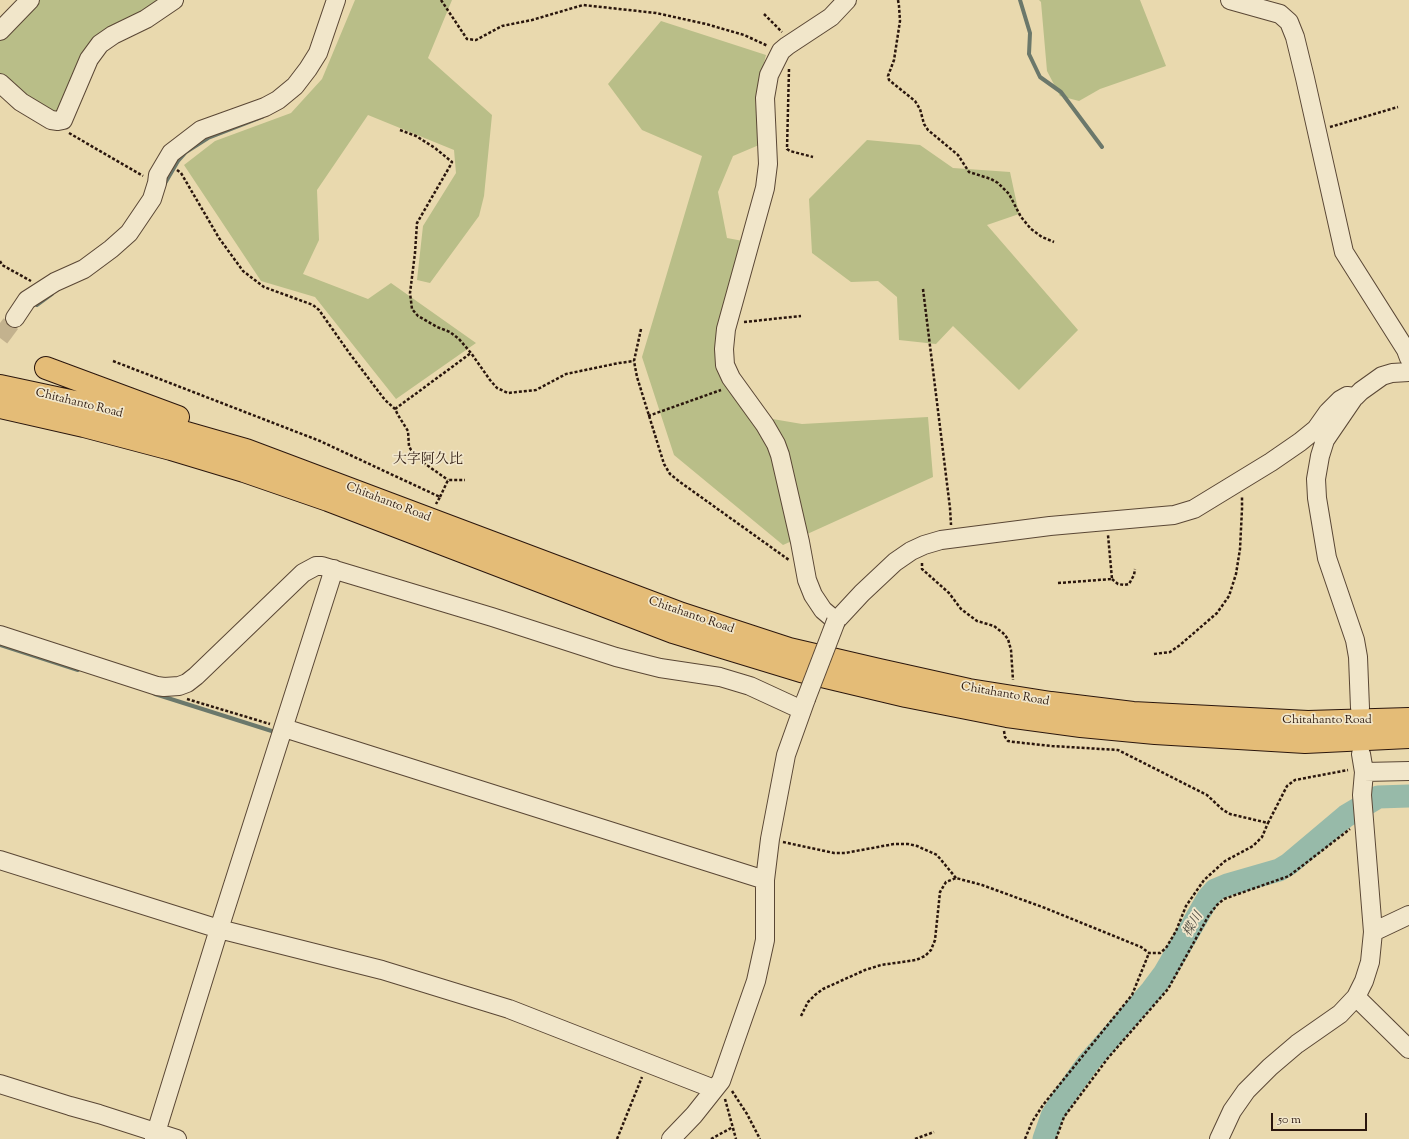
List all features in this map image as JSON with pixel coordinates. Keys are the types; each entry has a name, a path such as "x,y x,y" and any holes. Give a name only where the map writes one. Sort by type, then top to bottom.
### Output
{"highway":[{"path":"46,368 308,464 322,478"},
{"name":"Chitahanto Road","path":"0,386 89,405 246,450 682,614 789,648 879,670 969,690 1051,703 1133,713 1308,722 1409,720"},
{"name":"Chitahanto Road","path":"0,407 84,426 171,449 244,471 336,502 673,632 801,671 906,696 1007,716 1081,726 1155,733 1305,742 1409,737"}],"street":[{"path":"0,31 30,0"},
{"path":"0,83 21,102 51,120 63,120 89,59 100,44 114,35 146,19 174,0"},
{"path":"16,318 27,300 54,282 84,268 111,249 129,233 152,199 158,175 171,153 201,130 278,100 295,86 318,53 336,0"},
{"path":"836,621 823,610 813,595 807,580 800,542 778,449 765,426 731,378 725,365 724,350 726,328 765,188 768,164 765,98 769,75 787,46 831,17 847,0"},
{"path":"1230,0 1280,14 1289,22 1295,37 1344,252 1406,350 1409,358"},
{"path":"1360,708 1358,657 1355,640 1327,558 1317,498 1316,479 1320,456 1325,440 1355,396 1382,376 1392,373 1409,372"},
{"path":"671,1139 694,1115 718,1084 757,974 765,940 765,880 770,839 786,755 836,621 862,593 900,559 911,551 924,545 954,538 1050,526 1174,515 1200,505 1271,462 1300,442 1316,429 1328,412 1340,400 1347,396 1355,396"},
{"path":"0,635 157,686 171,687 187,683 196,676 308,570 316,566 322,566 492,617 616,657 660,668 720,677 804,704"},
{"path":"155,1136 219,929 334,569"},
{"path":"284,728 765,880"},
{"path":"1223,1137 1232,1111 1246,1091 1270,1067 1297,1044 1340,1014 1356,996 1364,981 1370,962 1373,932 1362,795 1363,765 1409,771"},
{"path":"0,860 219,929 382,970 509,1009 718,1084"},
{"path":"1373,932 1409,915"},
{"path":"1356,996 1409,1049"},
{"path":"0,1084 99,1114 155,1136 177,1139"}],"path":[{"path":"441,0 467,39 476,40 502,26 532,20 583,5 656,13 787,46"},
{"path":"898,0 900,21 894,60 888,76 889,80 915,101 920,109 924,124 928,130 958,155 970,172 998,183 1009,194 1021,217 1031,229 1042,237 1054,242"},
{"path":"764,14 789,48 790,87 787,149 813,157"},
{"path":"1316,131 1398,107"},
{"path":"58,121 74,137 157,183"},
{"path":"400,130 416,136 435,148 452,162 417,223 410,293 412,309 418,316 437,327 450,332 459,339 497,388 508,393 536,390 566,374 634,361"},
{"path":"166,162 181,173 219,238 243,271 264,287 313,305 319,310 381,394 396,409 408,431 409,446 411,450 424,463 448,480 465,480"},
{"path":"0,261 2,265 39,285 42,290"},
{"path":"923,289 952,532 954,538"},
{"path":"734,303 740,322 801,316"},
{"path":"641,329 634,361 637,377 664,464 670,474 790,561 804,563"},
{"path":"396,409 471,353"},
{"path":"113,361 320,441 440,497"},
{"path":"648,416 736,385"},
{"path":"434,508 448,480"},
{"path":"1154,654 1170,652 1180,645 1217,613 1229,596 1236,574 1242,527 1241,490 1239,481"},
{"path":"1107,521 1112,579"},
{"path":"922,561 922,569 949,593 961,609 977,621 998,629 1008,639 1013,668 1013,686"},
{"path":"1058,583 1112,579 1118,584 1124,585 1129,584 1134,575 1135,569"},
{"path":"171,687 172,695 284,728"},
{"path":"1004,731 1004,738 1008,741 1052,746 1118,750 1207,795 1223,810 1230,814 1268,823"},
{"path":"801,1016 808,1002 823,989 865,970 881,965 916,960 925,956 931,950 936,940 940,892 946,882 956,878 982,884 1045,908 1141,947 1149,953 1160,953 1166,948 1176,931 1186,906 1204,880 1225,861 1253,846 1262,837 1287,786 1295,780 1363,765"},
{"path":"1056,1139 1064,1117 1108,1058 1168,989 1209,915 1217,905 1230,896 1289,876 1364,818"},
{"path":"770,839 834,853 845,853 894,844 908,844 917,846 937,855 956,878"},
{"path":"1025,1139 1032,1122 1043,1105 1132,995 1149,953"},
{"path":"617,1139 642,1076"},
{"path":"718,1084 727,1083 747,1114 760,1139"},
{"path":"718,1084 723,1090 736,1139"},
{"path":"711,1139 733,1127"},
{"path":"915,1139 934,1132"}],"green space":[{"path":"38,0 167,0 98,42 62,115 53,117 0,78 0,38"},
{"path":"355,0 452,0 428,58 492,115 484,196 479,216 430,283 417,280 423,226 456,173 454,150 368,115 317,190 319,240 303,274 368,299 391,283 476,343 396,399 315,297 261,281 184,165 215,141 291,113 322,79"},
{"path":"1039,0 1140,0 1166,66 1100,89 1079,101 1060,96 1047,71 1041,2"},
{"path":"661,21 766,55 755,98 759,145 733,156 718,192 727,238 743,241 717,343 749,415 802,424 928,417 933,477 783,545 674,455 642,357 702,156 642,130 608,84"},
{"path":"867,140 920,145 953,168 1010,172 1019,214 987,225 1078,330 1019,390 953,326 936,344 899,340 897,297 878,281 851,282 812,253 809,199"}],"waterway":[{"path":"1020,0 1030,33 1029,54 1040,77 1061,92 1102,147"},
{"path":"164,185 178,161 186,152 208,138 262,117"},
{"path":"37,305 52,294"},
{"path":"0,645 78,670"},
{"path":"155,694 278,733"},
{"name":"楪川","path":"1044,1139 1052,1116 1063,1098 1088,1063 1152,990 1164,974 1208,898 1215,890 1279,870 1289,864 1346,816 1378,797 1409,796"}],"tunnel":[{"path":"0,338 15,318"}],"district":[{"name":"大字阿久比","path":"428,461"}]}
